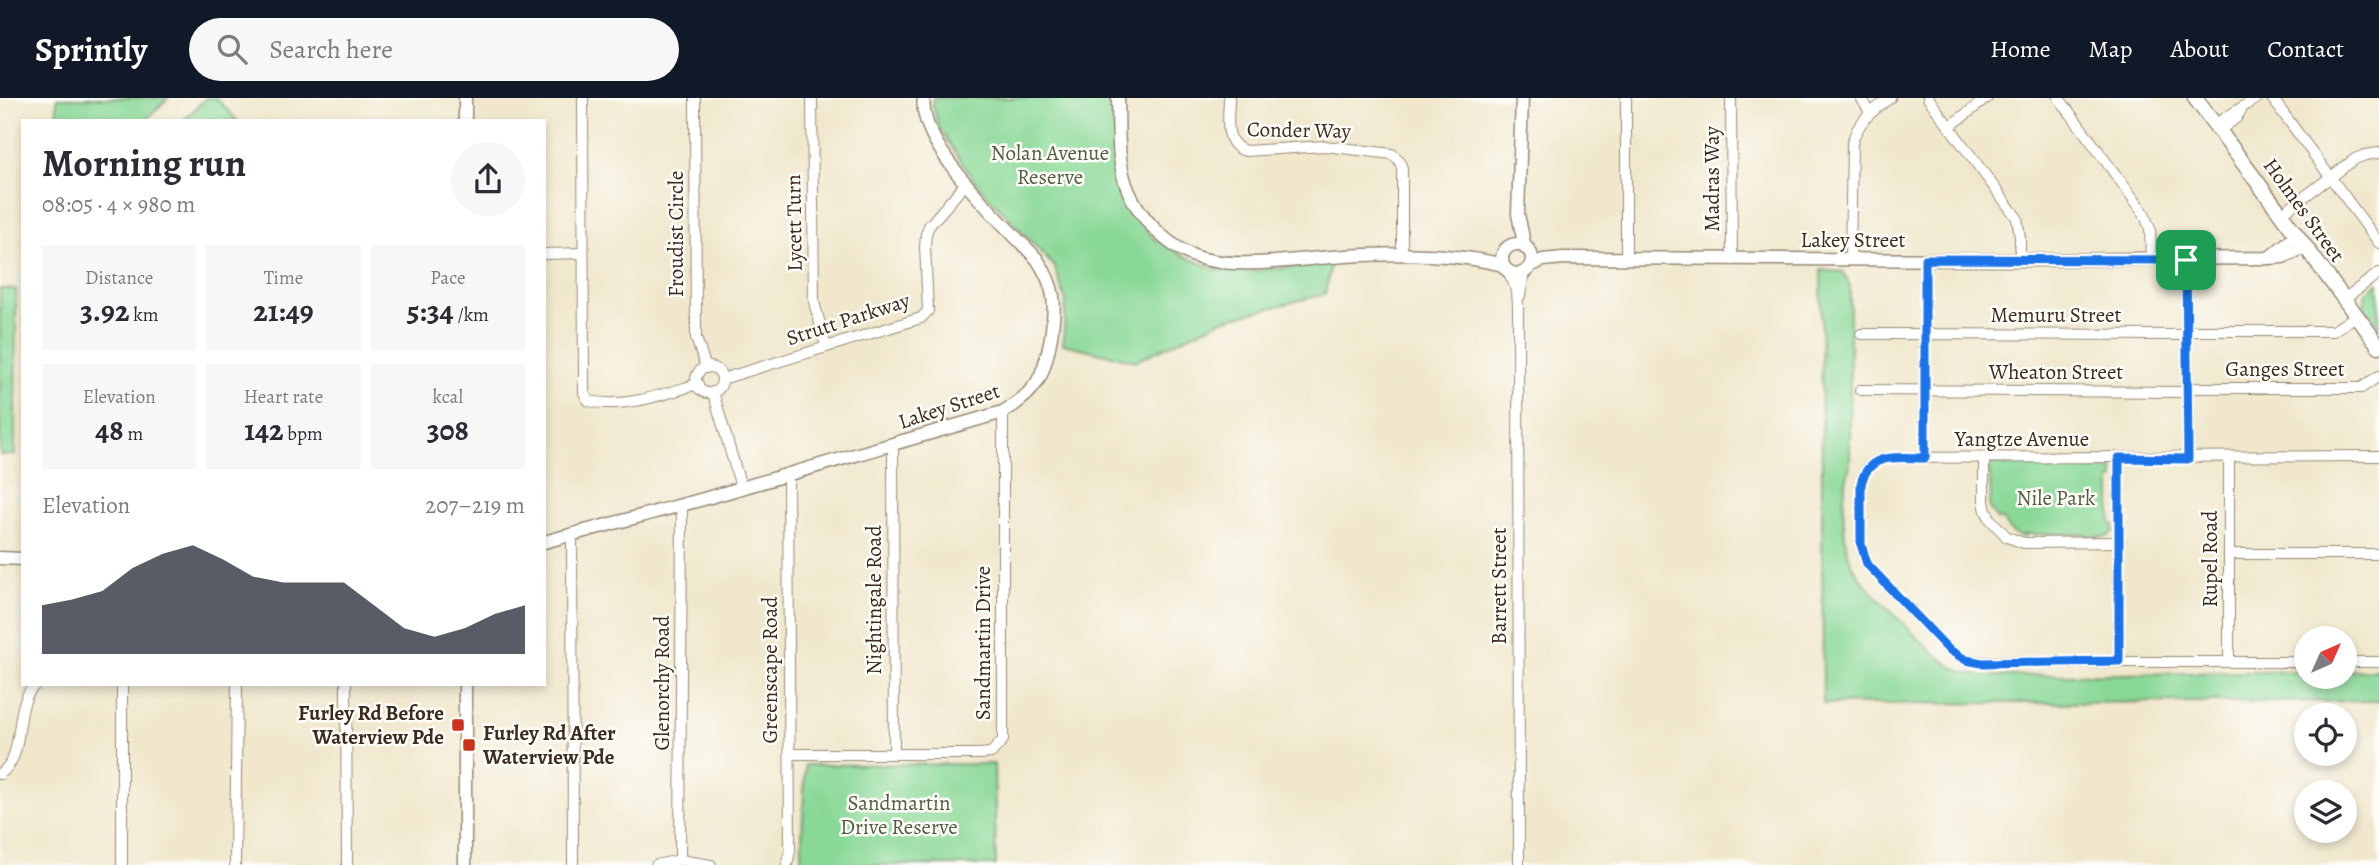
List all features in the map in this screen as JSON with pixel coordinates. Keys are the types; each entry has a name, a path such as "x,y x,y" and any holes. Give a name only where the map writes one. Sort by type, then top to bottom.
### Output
{"main road":[{"name":"Holmes Street","path":"2195,98 2379,346"}],"street":[{"path":"465,98 465,119"},
{"path":"583,98 583,393 589,401 601,404 650,398 698,384"},
{"name":"Froudist Circle","path":"695,98 696,338 706,368"},
{"name":"Lycett Turn","path":"812,98 814,302 826,346"},
{"name":"Lakey Street","path":"546,541 1003,412 1024,398 1042,375 1046,365 1055,302 1048,275 1037,259 946,159 928,128 924,98"},
{"name":"Lakey Street","path":"1118,98 1119,153 1128,191 1143,217 1187,253 1241,264 1345,256 1402,255 1480,259 1516,274 1543,260 1563,258 2186,260 2269,258 2301,241"},
{"name":"Conder Way","path":"1229,98 1229,134 1239,150 1325,146 1392,154 1399,160 1402,168 1402,255"},
{"path":"1506,268 1502,258 1508,248 1518,214 1522,98"},
{"path":"1626,98 1626,259"},
{"name":"Madras Way","path":"1731,98 1731,260"},
{"path":"1860,98 1870,112"},
{"path":"1850,258 1852,143 1857,128 1870,112 1889,98"},
{"path":"1928,98 2017,218 2020,260"},
{"path":"1949,127 1987,98"},
{"path":"2059,98 2144,213 2150,229 2151,260"},
{"path":"2217,128 2232,112 2241,110 2257,98"},
{"path":"2272,98 2379,243"},
{"path":"2281,214 2360,156 2379,153"},
{"name":"Strutt Parkway","path":"722,379 921,318 928,311 926,234 929,226 966,183"},
{"path":"1518,214 1531,258 1527,269"},
{"name":"Lakey Street","path":"1480,259 1516,245 1563,258"},
{"path":"546,254 583,253"},
{"path":"1925,259 1925,458"},
{"path":"2186,260 2188,459"},
{"name":"Barrett Street","path":"1506,268 1517,290 1518,307 1519,865"},
{"name":"Barrett Street","path":"1518,307 1527,269"},
{"path":"2344,299 2379,273"},
{"name":"Memuru Street","path":"1861,334 2333,331 2356,316"},
{"path":"706,368 718,371 722,379 719,389 713,392 705,392 698,384 699,372 706,368"},
{"name":"Ganges Street","path":"2187,390 2361,388 2379,376"},
{"name":"Wheaton Street","path":"1860,390 2187,390"},
{"path":"713,392 741,487"},
{"name":"Sandmartin Drive","path":"790,754 990,753 1003,740 1003,412"},
{"name":"Nightingale Road","path":"893,445 894,754"},
{"name":"Yangtze Avenue","path":"2294,662 1982,663 1966,660 1948,649 1867,564 1861,544 1863,474 1868,466 1886,458 2188,459 2379,456"},
{"name":"Rupel Road","path":"2229,457 2229,661"},
{"path":"1984,458 1986,511 2007,537 2024,543 2120,542"},
{"path":"2119,458 2119,661"},
{"name":"Greenscape Road","path":"787,865 790,851 788,473"},
{"name":"Glenorchy Road","path":"680,860 682,505"},
{"path":"572,534 573,865"},
{"path":"2229,554 2379,554"},
{"path":"0,558 21,559"},
{"path":"2357,662 2379,662"},
{"path":"0,774 13,759 27,696 34,686"},
{"path":"122,686 122,865"},
{"path":"235,865 237,686"},
{"path":"346,686 347,865"},
{"path":"465,686 465,865"},
{"path":"656,865 680,860 711,865"}],"green space":[{"path":"57,98 168,98 147,119 57,119"},
{"path":"206,98 216,98 236,119 185,119"},
{"name":"Nolan Avenue Reserve","path":"933,98 1113,98 1118,191 1154,239 1188,258 1218,270 1247,271 1331,264 1325,294 1222,320 1136,361 1063,344 1066,301 1054,266 975,182 939,128"},
{"path":"1821,270 1843,272 1850,286 1850,461 1843,515 1851,563 1881,601 1943,660 1964,672 2000,676 2294,671 2294,690 2357,690 2357,671 2379,670 2379,701 1823,704"},
{"path":"2379,283 2379,326 2364,306 2366,292"},
{"path":"0,289 16,289 15,455 0,455"},
{"name":"Nile Park","path":"2003,462 2005,465 2048,465 2049,462 2064,462 2065,465 2099,465 2101,462 2112,464 2114,479 2111,480 2111,523 2114,525 2114,532 2107,537 2089,537 2087,534 2026,534 2025,537 2012,532 2001,519 1996,518 1989,505 1989,465"},
{"name":"Sandmartin Drive Reserve","path":"994,764 996,865 801,865 805,765"}],"place":[{"name":"Furley Rd Before Waterview Pde","path":"458,725"},
{"name":"Furley Rd After Waterview Pde","path":"469,745"}],"route":[{"path":"1925,259 2186,260 2188,459 2119,458 2119,661 1982,663 1957,655 1875,574 1867,564 1861,544 1861,484 1868,466 1886,458 1925,458 1925,259"}]}
